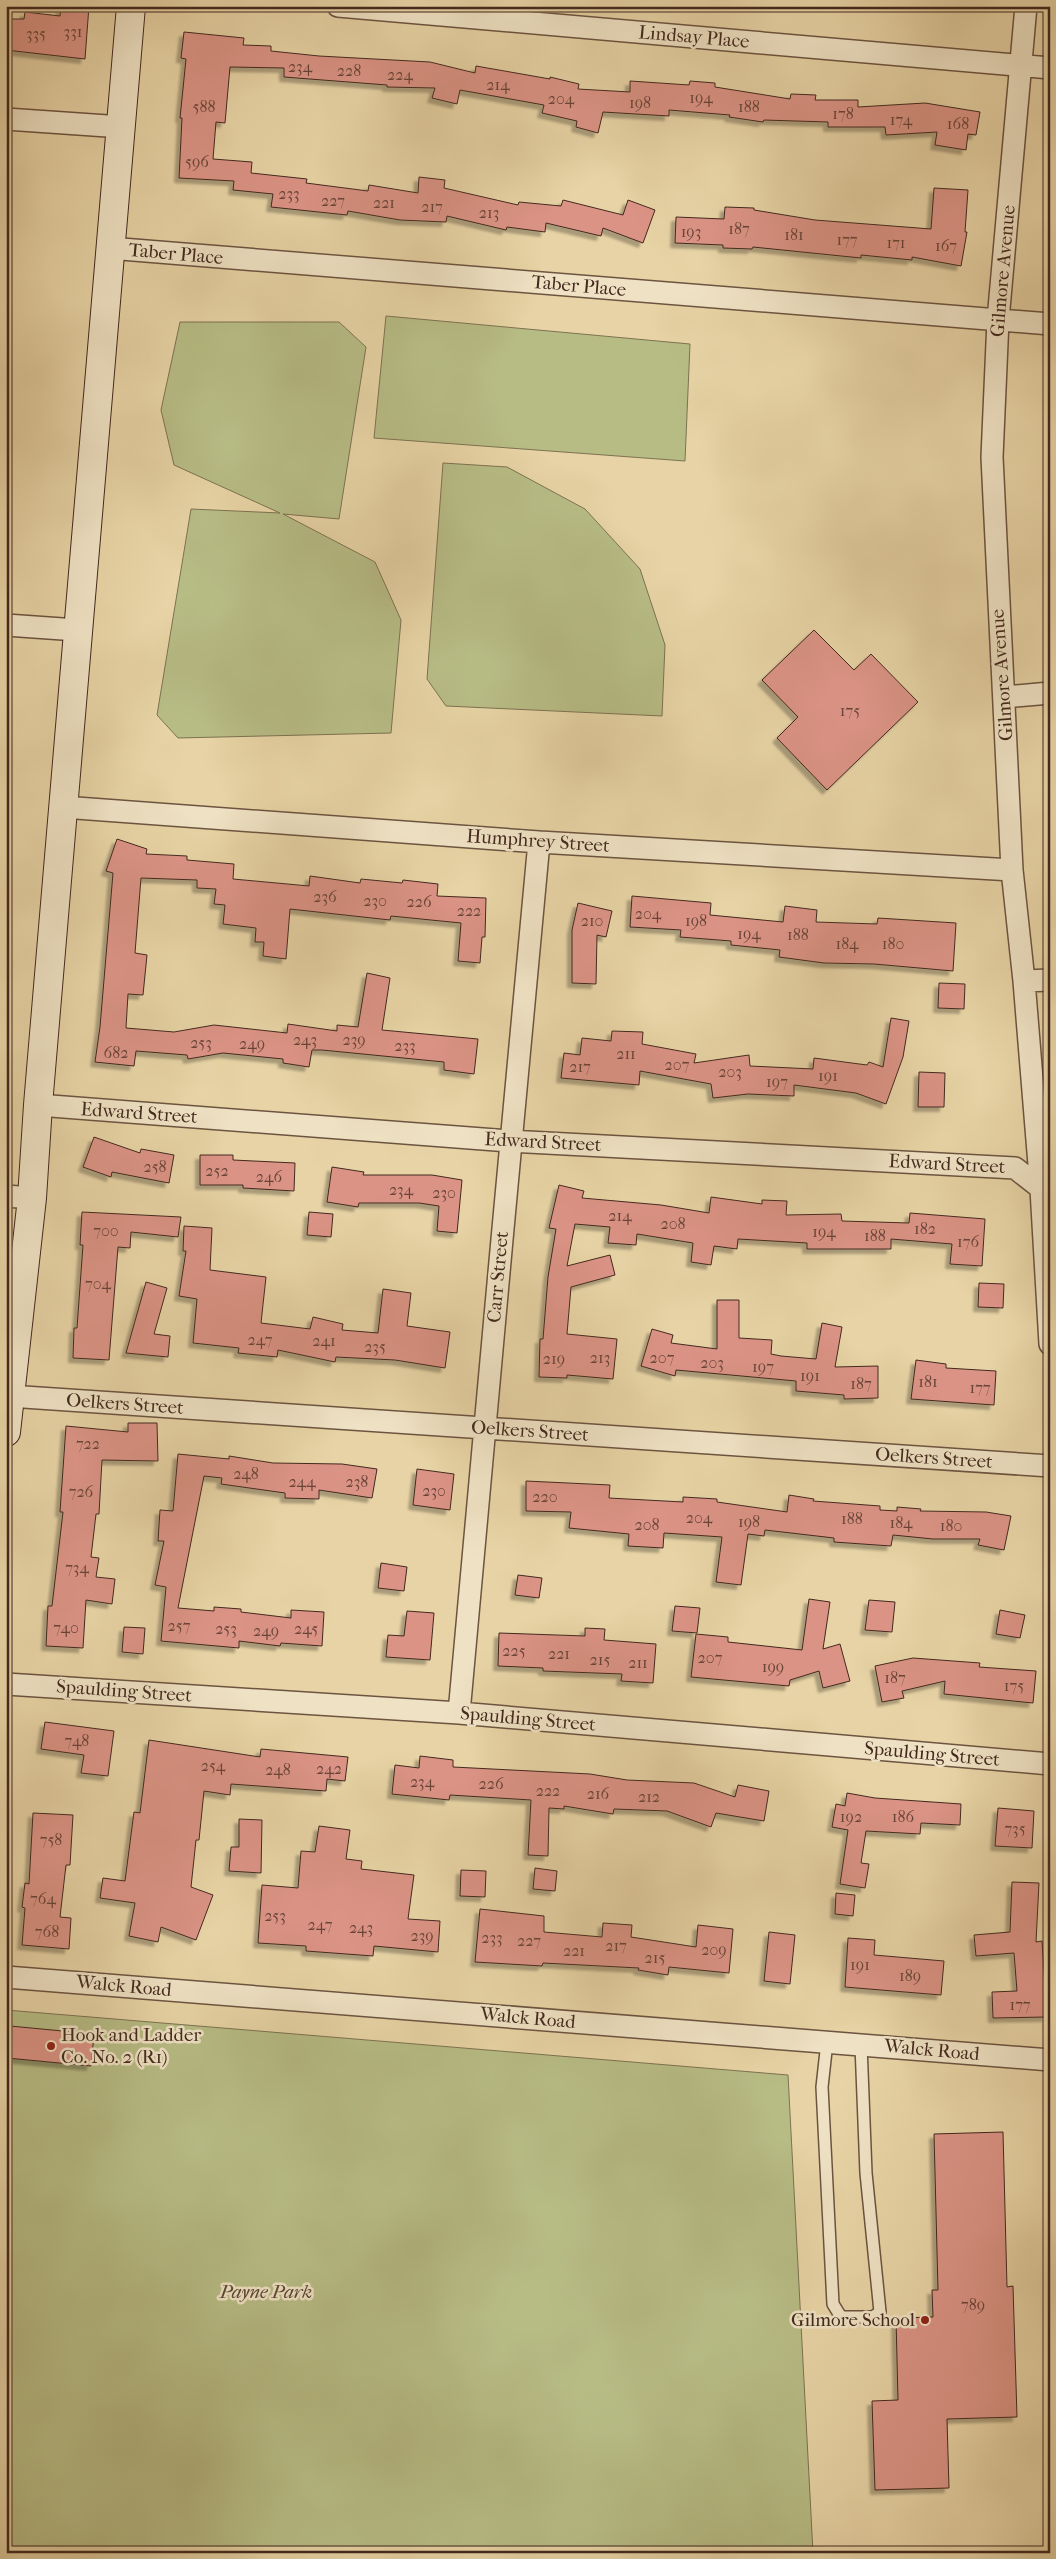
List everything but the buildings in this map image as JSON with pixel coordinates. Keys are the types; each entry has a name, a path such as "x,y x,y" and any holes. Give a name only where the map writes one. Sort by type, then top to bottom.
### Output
{"street":[{"path":"6,1432 19,1197 38,1105 109,248 122,127 131,6"},
{"name":"Lindsay Place","path":"338,6 1050,68"},
{"name":"Gilmore Avenue","path":"1026,6 998,320 992,457 997,595 1012,870 1046,1192 1050,1344"},
{"path":"6,119 122,127"},
{"name":"Taber Place","path":"109,248 1050,324"},
{"path":"6,625 77,630"},
{"path":"1004,697 1050,693"},
{"name":"Humphrey Street","path":"63,806 539,842 1012,870"},
{"name":"Carr Street","path":"458,1713 486,1428 509,1141 539,842"},
{"path":"1024,981 1050,980"},
{"name":"Edward Street","path":"38,1105 509,1141 1015,1168 1046,1192"},
{"name":"Oelkers Street","path":"9,1396 1050,1466"},
{"name":"Spaulding Street","path":"6,1684 458,1713 1050,1764"},
{"name":"Walck Road","path":"6,1977 1050,2060"}],"lane":[{"path":"827,2042 822,2087 833,2304 841,2317 873,2317 880,2312 866,2173 860,2045"}],"green space":[{"path":"386,316 690,344 685,461 374,438"},
{"path":"180,322 339,322 366,347 339,519 283,514 375,562 401,620 391,733 178,738 157,715 191,509 280,513 174,465 161,410"},
{"path":"443,463 507,467 585,509 640,569 665,645 662,716 446,706 427,679"},
{"name":"Payne Park","path":"6,2010 788,2075 813,2553 6,2553"}],"place":[{"name":"Hook and Ladder Co. No. 2 (R1)","path":"51,2046"},
{"name":"Gilmore School","path":"925,2320"}]}
